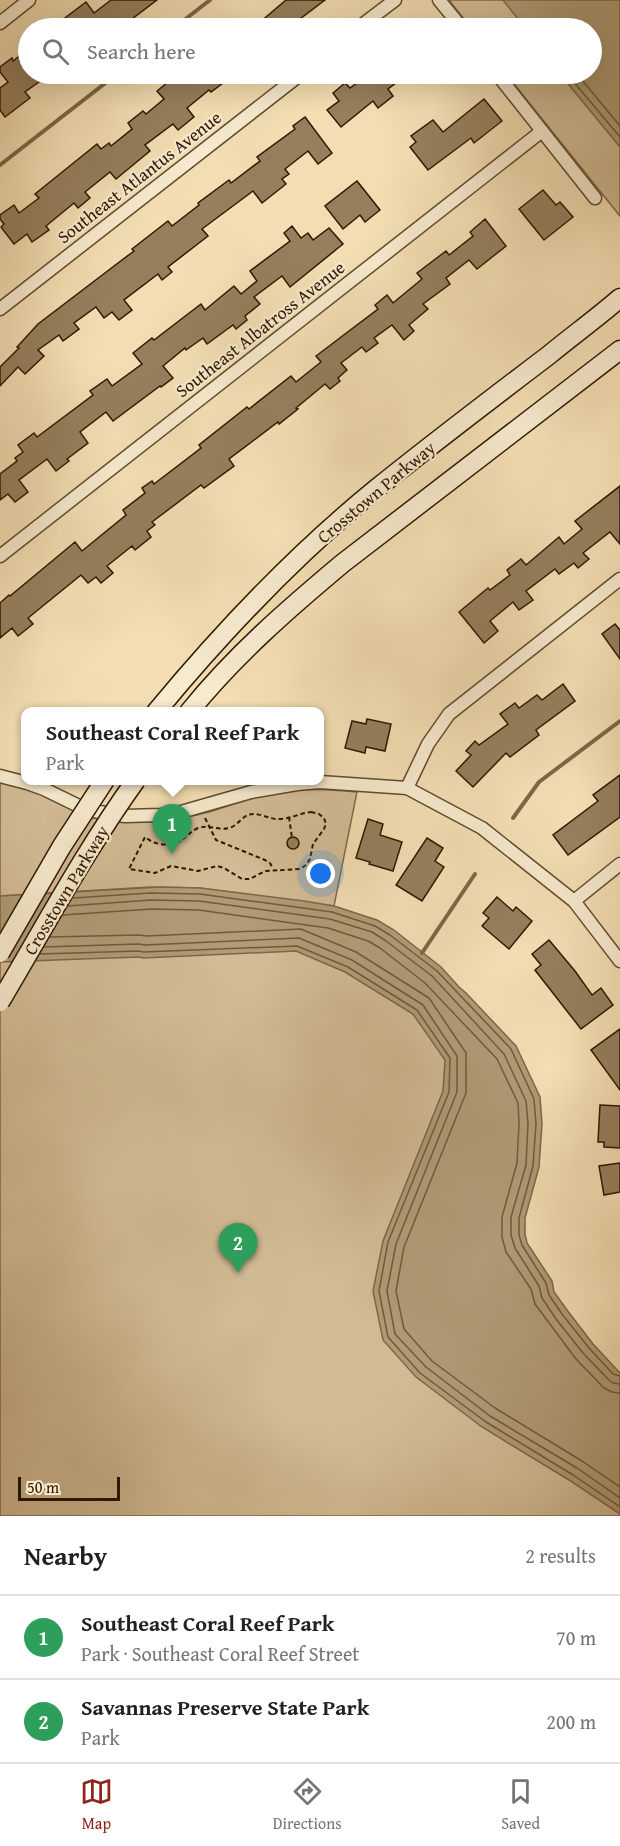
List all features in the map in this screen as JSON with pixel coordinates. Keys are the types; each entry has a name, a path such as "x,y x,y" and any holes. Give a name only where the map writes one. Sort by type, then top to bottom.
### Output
{"main road":[{"name":"Crosstown Parkway","path":"159,707 208,650 275,580 351,510 620,298"},
{"name":"Crosstown Parkway","path":"192,707 257,638 310,590 620,350"},
{"name":"Crosstown Parkway","path":"0,953 62,846 102,785"},
{"name":"Crosstown Parkway","path":"0,1002 77,870 133,785"}],"street":[{"path":"0,22 29,0"},
{"path":"371,18 395,0"},
{"path":"440,0 454,18"},
{"name":"Southeast Atlantus Avenue","path":"0,309 288,84"},
{"path":"505,84 595,198"},
{"name":"Southeast Albatross Avenue","path":"0,556 542,131"},
{"path":"407,788 428,744 449,714 620,579"},
{"path":"0,776 21,781"},
{"path":"324,782 407,788 482,828 574,901 620,961"},
{"path":"33,785 87,810 125,816 182,812 250,792 291,785"},
{"path":"574,901 620,864"}],"path":[{"path":"204,813 216,840 265,860 270,863 273,870"},
{"path":"300,813 319,813 326,824 313,844 310,859 300,869 265,871 250,879 242,879 224,868 217,867 198,871 171,866 155,873 129,869 145,837 151,842 168,845 176,843 199,828 208,826 230,828 248,815 255,814 273,819 289,817 300,813"},
{"path":"289,817 292,838"}],"shaded area":[{"path":"449,0 620,0 620,216 514,84 602,84 602,18 463,18"},
{"path":"0,782 30,790 103,816 141,822 201,814 275,792 316,789 357,792 334,906 200,888 150,887 0,896"},
{"path":"0,931 374,949 461,1031 464,1212 620,1425 620,1516 0,1516"}],"water":[{"path":"503,0 620,0 620,147 568,84 602,84 602,18 517,18"},
{"path":"161,887 200,888 304,901 334,906 377,920 394,930 441,967 516,1046 540,1097 542,1124 539,1167 525,1218 527,1243 552,1281 554,1292 593,1344 620,1373 620,1514 482,1427 416,1377 383,1340 373,1291 383,1241 443,1091 445,1060 413,1014 345,972 296,951 0,962 0,896"}],"building":[{"path":"111,0 157,0 133,18 65,18 86,2 94,13"},
{"path":"286,0 325,0 301,18 265,18"},
{"path":"18,57 18,84 36,84 25,92 30,98 5,117 0,110 0,88 8,82 0,72 0,67 12,58 13,61"},
{"path":"166,84 222,84 211,92 209,90 187,108 194,117 178,130 173,124 145,145 150,151 116,179 110,172 85,192 90,198 78,208 74,203 46,226 49,230 32,242 27,234 14,244 1,227 4,224 0,215 14,205 19,213 39,198 35,194 97,144 101,149 109,143 111,146 132,129 128,123 143,111 146,114 164,99 157,91"},
{"path":"344,84 350,88 355,84 395,84 388,89 393,96 378,108 373,101 341,127 327,110 339,101 333,93"},
{"path":"484,99 502,121 474,143 471,138 428,170 410,147 416,142 411,136 433,120 443,132"},
{"path":"305,117 332,153 318,164 308,151 285,169 289,174 282,179 286,184 262,203 253,191 202,229 208,236 168,267 172,272 162,280 158,274 124,300 132,310 119,320 112,312 104,318 96,307 74,323 79,329 63,341 59,335 38,350 44,356 25,374 18,367 0,386 0,367 38,324 134,251 132,249 168,221 172,226 229,180 231,183 260,161 257,157 295,129 293,126"},
{"path":"357,181 380,210 365,222 360,215 343,229 325,206"},
{"path":"543,190 556,205 560,202 573,217 544,240 519,209"},
{"path":"485,219 506,246 477,269 469,260 446,278 450,284 423,304 428,309 409,325 414,331 404,340 392,325 374,338 378,343 366,352 362,347 341,363 347,370 338,378 340,381 330,389 325,384 279,424 278,422 229,459 234,466 204,488 201,485 152,522 155,525 147,531 151,537 135,550 132,546 107,566 113,573 101,583 96,577 88,583 81,575 28,618 33,624 18,636 12,628 0,638 0,603 9,595 75,542 82,551 126,515 123,510 145,493 142,488 152,481 154,484 201,448 199,445 247,407 249,409 291,376 296,382 321,362 316,356 378,309 375,305 387,295 393,303 422,279 417,273 446,251 449,255 473,236 470,232"},
{"path":"292,226 301,238 308,233 313,240 329,228 343,244 290,287 282,276 254,297 260,304 245,316 247,320 236,329 233,325 207,344 203,338 186,350 185,348 163,366 173,378 113,421 106,412 80,432 88,443 67,459 69,461 56,471 47,459 19,480 28,492 15,502 8,494 0,500 0,474 17,461 15,458 23,452 18,445 34,433 37,437 93,395 90,391 107,379 112,386 142,364 133,353 201,304 205,310 234,286 241,294 257,281 250,271 290,241 284,233"},
{"path":"620,486 620,544 610,532 583,553 589,559 578,568 574,563 559,574 555,569 526,591 533,600 519,610 513,602 490,621 498,631 484,643 459,612 488,588 490,590 510,575 507,570 521,559 526,565 559,537 564,544 582,529 575,521"},
{"path":"615,624 620,630 620,659 602,634"},
{"path":"563,684 575,701 536,730 539,735 510,757 506,753 473,787 456,771 471,755 466,751 475,741 479,745 508,724 500,714 515,703 519,708 537,695 542,700"},
{"path":"367,719 391,724 385,751 366,747 365,753 345,748 352,721 366,724"},
{"path":"620,775 620,817 568,855 553,835 598,801 593,795"},
{"path":"368,819 383,824 380,835 402,842 393,871 356,858"},
{"path":"295,837 299,843 295,849 291,849 287,841"},
{"path":"427,838 443,848 435,861 444,867 422,901 396,885"},
{"path":"497,897 513,911 516,907 532,921 509,949 482,926 489,918 483,913"},
{"path":"549,940 592,995 601,988 613,1005 581,1029 535,970 541,965 532,954"},
{"path":"620,1029 620,1090 591,1050"},
{"path":"600,1105 620,1106 620,1148 604,1147 604,1142 598,1142"},
{"path":"620,1163 620,1192 604,1195 599,1166"}],"waterway":[{"path":"187,18 210,0"},
{"path":"0,165 104,84"},
{"path":"513,818 539,782 620,721"},
{"path":"422,953 475,874"}],"place":[{"name":"Southeast Coral Reef Park","path":"172,854"},
{"name":"Savannas Preserve State Park","path":"238,1273"}]}
